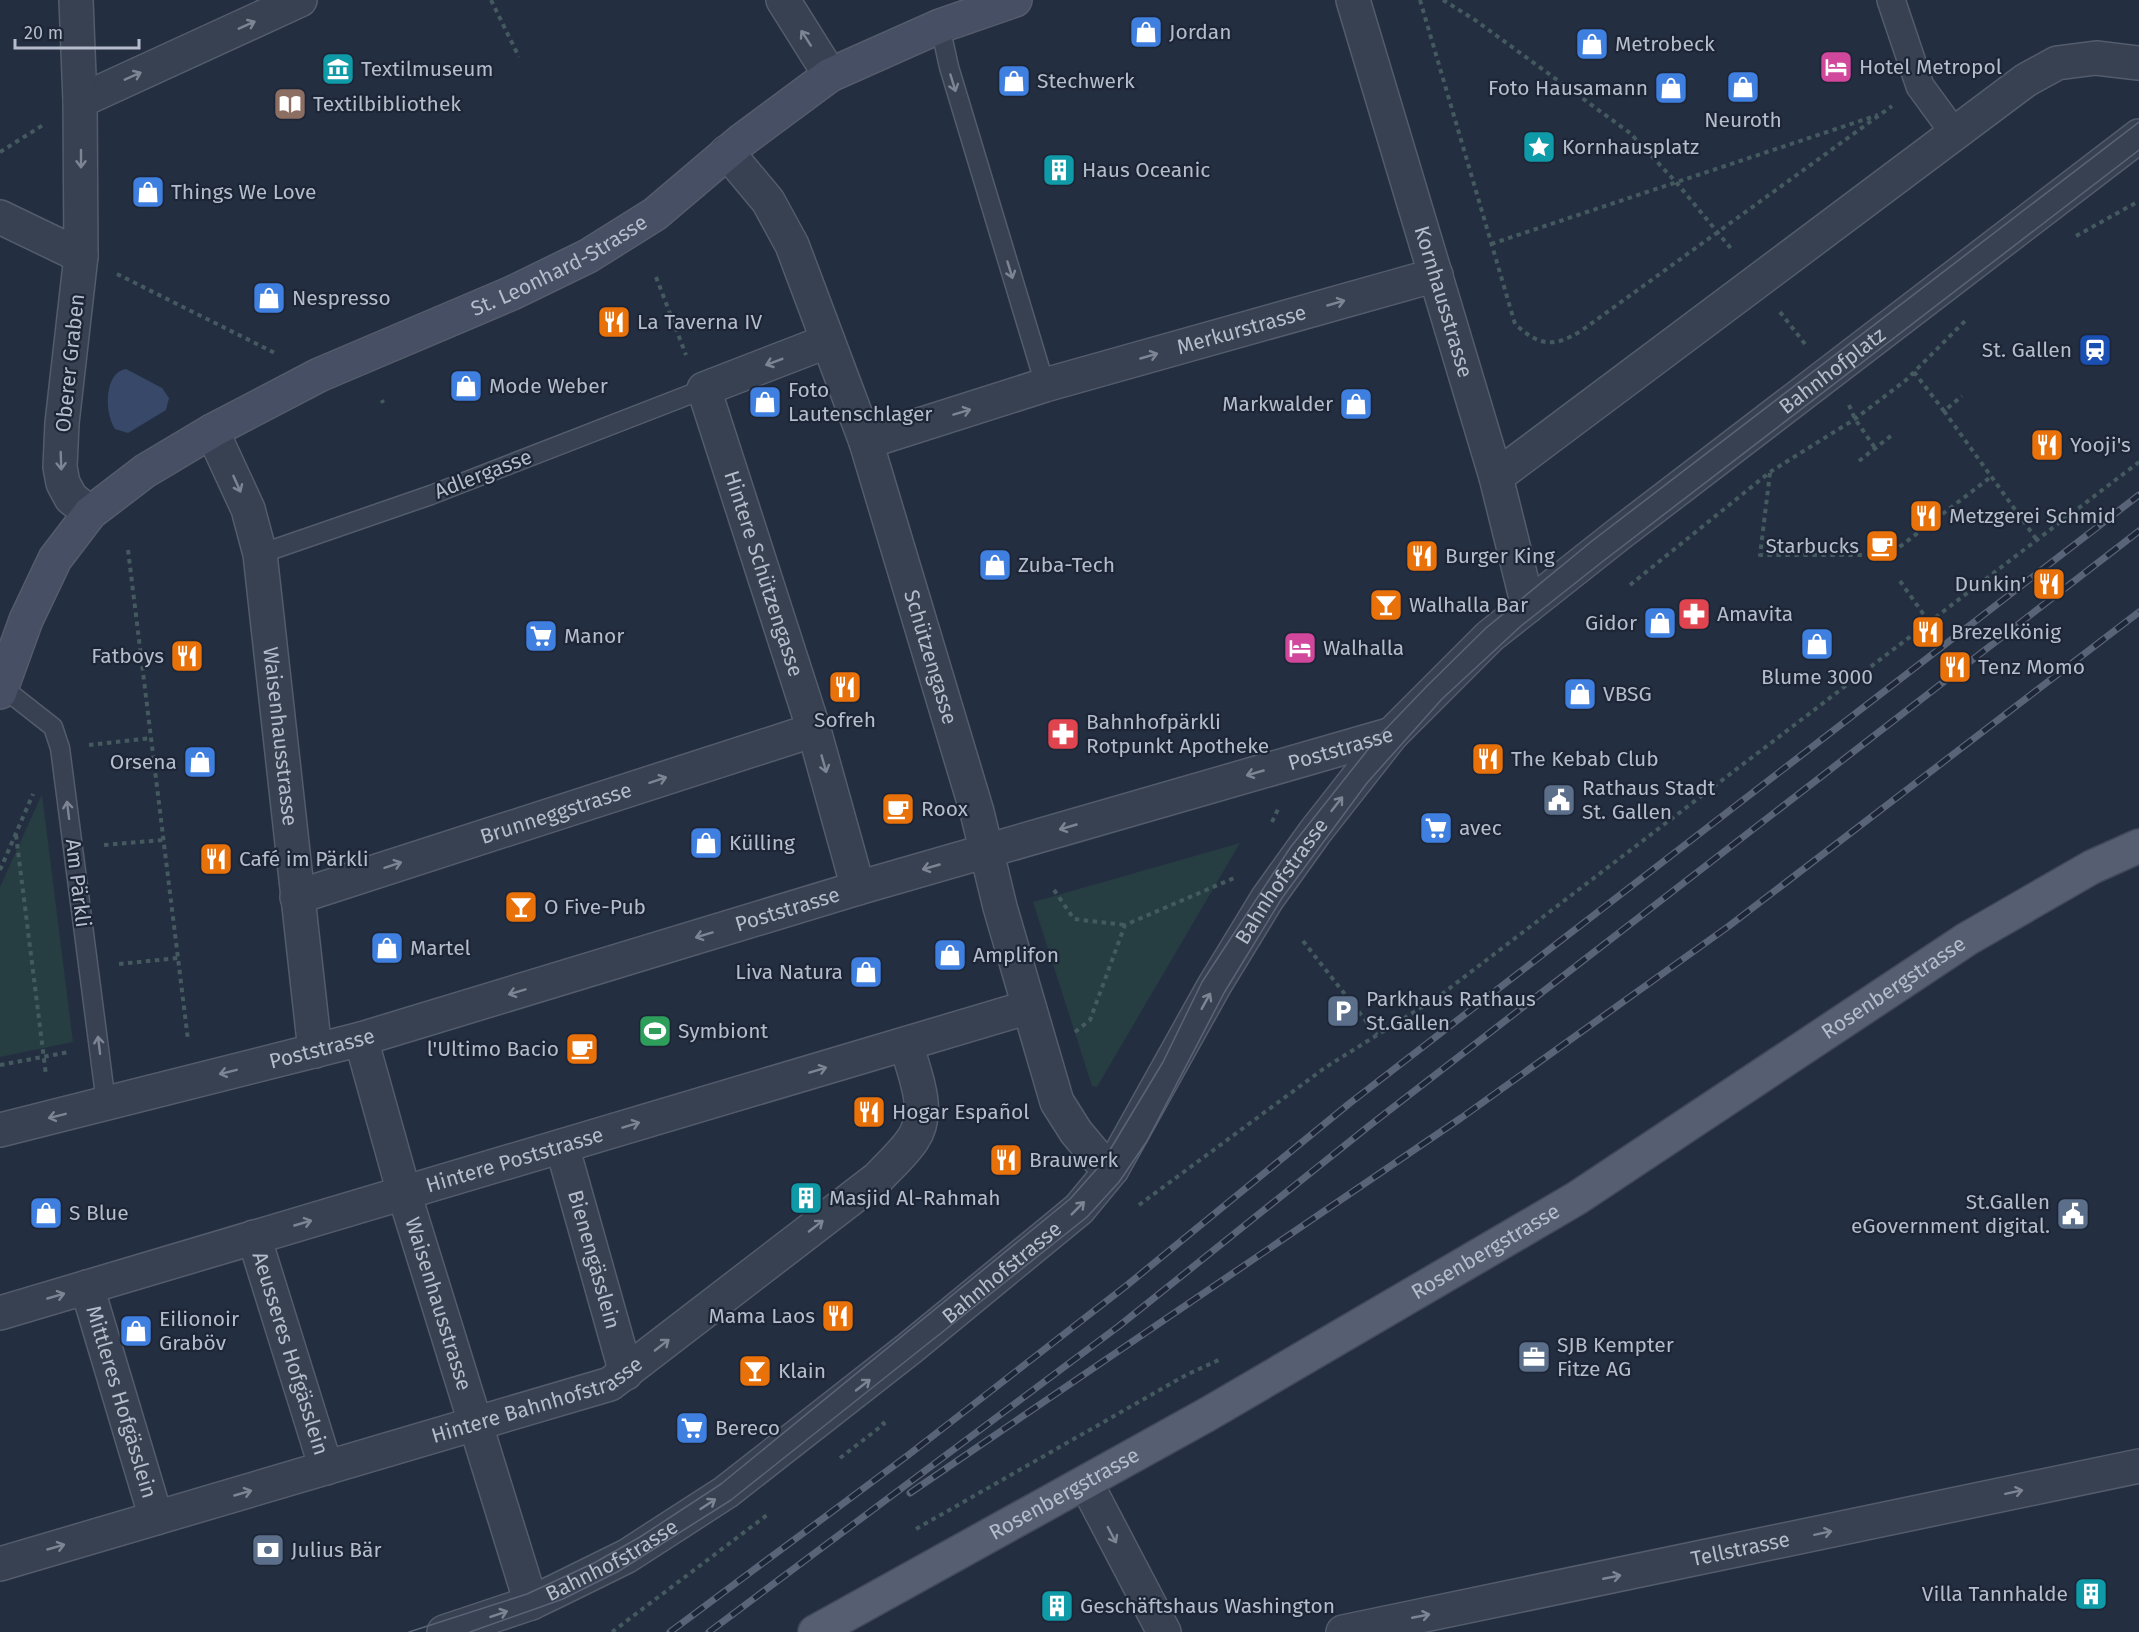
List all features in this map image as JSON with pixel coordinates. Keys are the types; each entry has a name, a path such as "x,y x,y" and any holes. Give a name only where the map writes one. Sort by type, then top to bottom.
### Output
{"main road":[{"name":"St. Leonhard-Strasse","path":"90,513 145,471 212,431 319,375 549,277 588,256 655,214 727,152 830,75 940,27 1015,0"},
{"path":"1,690 26,620 55,559 90,513"},
{"name":"Rosenbergstrasse","path":"816,1632 1086,1483 1577,1198 1967,939 2092,867 2139,846"}],"street":[{"name":"Oberer Graben","path":"76,0 80,101 81,256 62,423 60,467 63,483 71,498 90,513"},
{"path":"783,0 830,75"},
{"name":"Kornhausstrasse","path":"1353,0 1496,477 1528,606"},
{"path":"1891,0 1920,86 1955,134"},
{"path":"80,101 288,3"},
{"path":"1496,477 2026,80 2057,63 2096,58 2139,63"},
{"name":"Bahnhofplatz","path":"1528,606 2139,136"},
{"name":"Schützengasse","path":"727,152 775,212 792,245 866,442 987,850 1029,1007 1058,1102 1076,1132 1102,1163 1112,1169"},
{"path":"0,217 81,256"},
{"name":"Merkurstrasse","path":"866,442 1045,386 1436,275"},
{"path":"704,389 828,341"},
{"name":"Hintere Schützengasse","path":"704,389 814,730 858,888"},
{"name":"Waisenhausstrasse","path":"212,431 248,509 260,554 315,1050"},
{"name":"Poststrasse","path":"0,1130 361,1039 858,888 1392,734 1490,636 1528,606"},
{"name":"Brunneggstrasse","path":"297,897 814,730"},
{"name":"Bahnhofstrasse","path":"444,1632 531,1603 627,1556 726,1492 901,1355 1079,1209 1112,1169 1214,986 1267,899 1321,824 1392,734"},
{"name":"Hintere Poststrasse","path":"0,1313 1029,1007"},
{"name":"Waisenhausstrasse","path":"361,1039 405,1193 531,1603"},
{"name":"Hintere Bahnhofstrasse","path":"0,1564 610,1384 878,1178 914,1139 921,1120 922,1103 906,1044"},
{"name":"Bienengässlein","path":"562,1146 626,1373"},
{"name":"Aeusseres Hofgässlein","path":"254,1237 326,1468"},
{"name":"Mittleres Hofgässlein","path":"87,1287 156,1518"},
{"name":"Tellstrasse","path":"1343,1632 2139,1466"},
{"path":"1086,1483 1164,1632"}],"lane":[{"path":"940,27 949,67 1045,386"},
{"name":"Adlergasse","path":"260,554 431,495 704,389"},
{"name":"Am Pärkli","path":"1,690 52,727 60,748 106,1103"}],"path":[{"path":"491,0 519,57"},
{"path":"1420,0 1515,324 1528,336 1545,343 1563,342 1581,331 1920,86"},
{"path":"1443,0 1475,20 1630,133 1676,182 1735,254"},
{"path":"1491,243 1881,114"},
{"path":"2074,237 2139,201"},
{"path":"81,256 319,375"},
{"path":"656,277 684,348"},
{"path":"1779,311 1804,344"},
{"path":"1630,585 1770,472 1855,419 1914,372 1970,316"},
{"path":"1914,372 2037,540"},
{"path":"1944,411 1962,396"},
{"path":"1845,397 1855,419 1875,448"},
{"path":"1859,460 1892,435"},
{"path":"1139,1204 1326,1067 1438,997 2139,462"},
{"path":"1770,472 1760,555 1889,555 1992,476"},
{"path":"128,550 188,1040"},
{"path":"1900,581 1929,621"},
{"path":"60,748 151,738"},
{"path":"0,870 37,784"},
{"path":"16,836 46,1075"},
{"path":"73,848 163,840"},
{"path":"1054,890 1074,919 1125,925 1236,877"},
{"path":"1070,1037 1090,1020 1125,925"},
{"path":"1303,941 1377,1035"},
{"path":"88,967 178,958"},
{"path":"0,1065 43,1055 84,1050 100,1053"},
{"path":"840,1458 884,1424"},
{"path":"612,1632 767,1515"}],"green space":[{"path":"42,794 73,1042 0,1057 0,887"},
{"path":"1240,843 1097,1087 1092,1086 1033,902"}],"water":[{"path":"126,369 162,388 169,398 166,410 128,433 115,429 111,422 108,404 108,394 113,377"}],"tram line":[{"path":"409,1632 527,1594 594,1563 640,1537 721,1484 1070,1199 1102,1163 1163,1062 1202,982 1290,848 1377,738 1427,686 1486,628 1592,541 2139,122"},
{"path":"470,1632 563,1599 619,1571 731,1500 1087,1217 1119,1182 1147,1141 1224,993 1282,898 1367,783 1442,699 1521,626 1602,562 2139,150"}],"railway":[{"path":"670,1632 907,1456 1126,1286 1350,1103 2139,495"},
{"path":"709,1632 1119,1326 1369,1126 2139,531"},
{"path":"910,1493 1461,1118 1729,926 2139,612"}],"place":[{"name":"Jordan","path":"1146,32"},
{"name":"Metrobeck","path":"1592,44"},
{"name":"Hotel Metropol","path":"1836,67"},
{"name":"Textilmuseum","path":"338,69"},
{"name":"Stechwerk","path":"1014,81"},
{"name":"Neuroth","path":"1743,87"},
{"name":"Foto Hausamann","path":"1671,88"},
{"name":"Textilbibliothek","path":"290,104"},
{"name":"Kornhausplatz","path":"1539,147"},
{"name":"Haus Oceanic","path":"1059,170"},
{"name":"Things We Love","path":"148,192"},
{"name":"Nespresso","path":"269,298"},
{"name":"La Taverna IV","path":"614,322"},
{"name":"St. Gallen","path":"2095,350"},
{"name":"Mode Weber","path":"466,386"},
{"name":"Foto Lautenschlager","path":"765,402"},
{"name":"Markwalder","path":"1356,404"},
{"name":"Yooji's","path":"2047,445"},
{"name":"Metzgerei Schmid","path":"1926,516"},
{"name":"Starbucks","path":"1882,546"},
{"name":"Burger King","path":"1422,556"},
{"name":"Zuba-Tech","path":"995,565"},
{"name":"Dunkin'","path":"2049,584"},
{"name":"Walhalla Bar","path":"1386,605"},
{"name":"Amavita","path":"1694,614"},
{"name":"Gidor","path":"1660,623"},
{"name":"Brezelkönig","path":"1928,632"},
{"name":"Manor","path":"541,636"},
{"name":"Blume 3000","path":"1817,644"},
{"name":"Walhalla","path":"1300,648"},
{"name":"Fatboys","path":"187,656"},
{"name":"Tenz Momo","path":"1955,667"},
{"name":"Sofreh","path":"845,687"},
{"name":"VBSG","path":"1580,694"},
{"name":"Bahnhofpärkli Rotpunkt Apotheke","path":"1063,734"},
{"name":"The Kebab Club","path":"1488,759"},
{"name":"Orsena","path":"200,762"},
{"name":"Rathaus Stadt St. Gallen","path":"1559,800"},
{"name":"Roox","path":"898,809"},
{"name":"avec","path":"1436,828"},
{"name":"Külling","path":"706,843"},
{"name":"Café im Pärkli","path":"216,859"},
{"name":"O Five-Pub","path":"521,907"},
{"name":"Martel","path":"387,948"},
{"name":"Amplifon","path":"950,955"},
{"name":"Liva Natura","path":"866,972"},
{"name":"Parkhaus Rathaus St.Gallen","path":"1343,1011"},
{"name":"Symbiont","path":"655,1031"},
{"name":"l'Ultimo Bacio","path":"582,1049"},
{"name":"Hogar Español","path":"869,1112"},
{"name":"Brauwerk","path":"1006,1160"},
{"name":"Masjid Al-Rahmah","path":"806,1198"},
{"name":"S Blue","path":"46,1213"},
{"name":"St.Gallen eGovernment digital.","path":"2073,1214"},
{"name":"Mama Laos","path":"838,1316"},
{"name":"Eilionoir Graböv","path":"136,1331"},
{"name":"SJB Kempter Fitze AG","path":"1534,1357"},
{"name":"Klain","path":"755,1371"},
{"name":"Bereco","path":"692,1428"},
{"name":"Julius Bär","path":"268,1550"},
{"name":"Villa Tannhalde","path":"2091,1594"},
{"name":"Geschäftshaus Washington","path":"1057,1606"}]}
